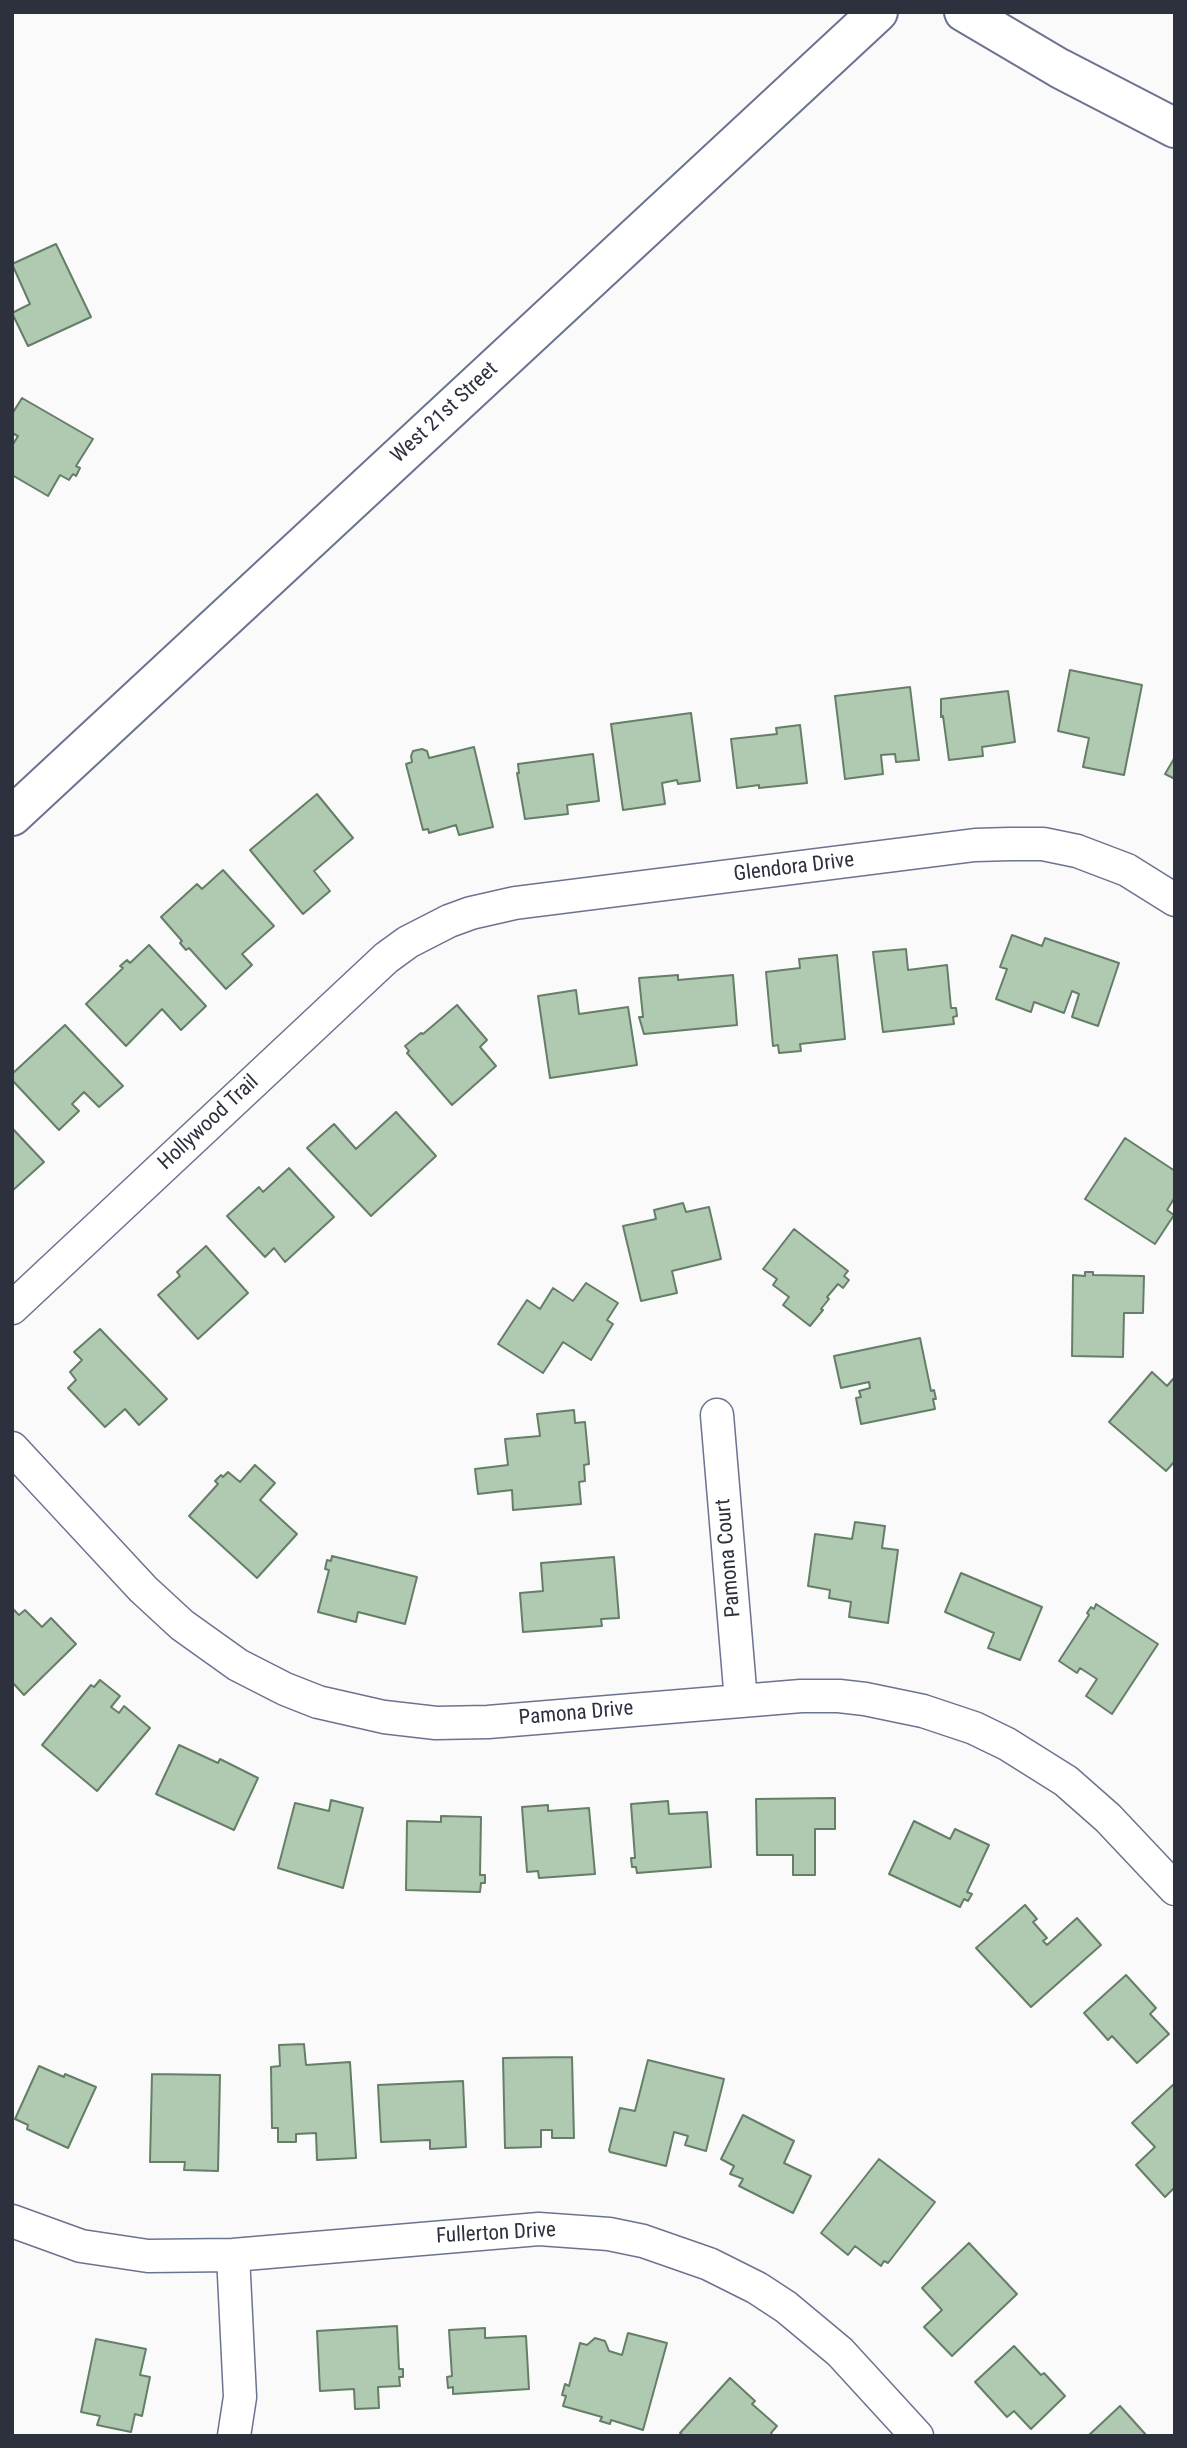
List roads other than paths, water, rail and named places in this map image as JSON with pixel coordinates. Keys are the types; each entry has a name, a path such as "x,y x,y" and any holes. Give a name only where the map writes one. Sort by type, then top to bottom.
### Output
{"main road":[{"name":"West 21st Street","path":"12,816 878,12"},
{"path":"964,12 1059,68 1175,128"}],"street":[{"name":"Glendora Drive","path":"408,942 449,921 515,903 986,845 1043,844 1077,851 1127,870 1175,900"},
{"name":"Hollywood Trail","path":"12,1308 365,977 408,942"},
{"name":"Pamona Court","path":"716,1415 741,1701"},
{"name":"Pamona Drive","path":"12,1448 143,1589 182,1626 238,1665 318,1702 384,1717 436,1723 488,1722 826,1696 865,1699 939,1715 974,1728 1023,1752 1066,1781 1108,1818 1175,1889"},
{"name":"Fullerton Drive","path":"12,2221 47,2235 98,2249 148,2256 233,2255 539,2229 609,2234 643,2241 709,2264 757,2288 786,2307 840,2352 917,2436"},
{"path":"233,2255 240,2398 234,2436"}]}
